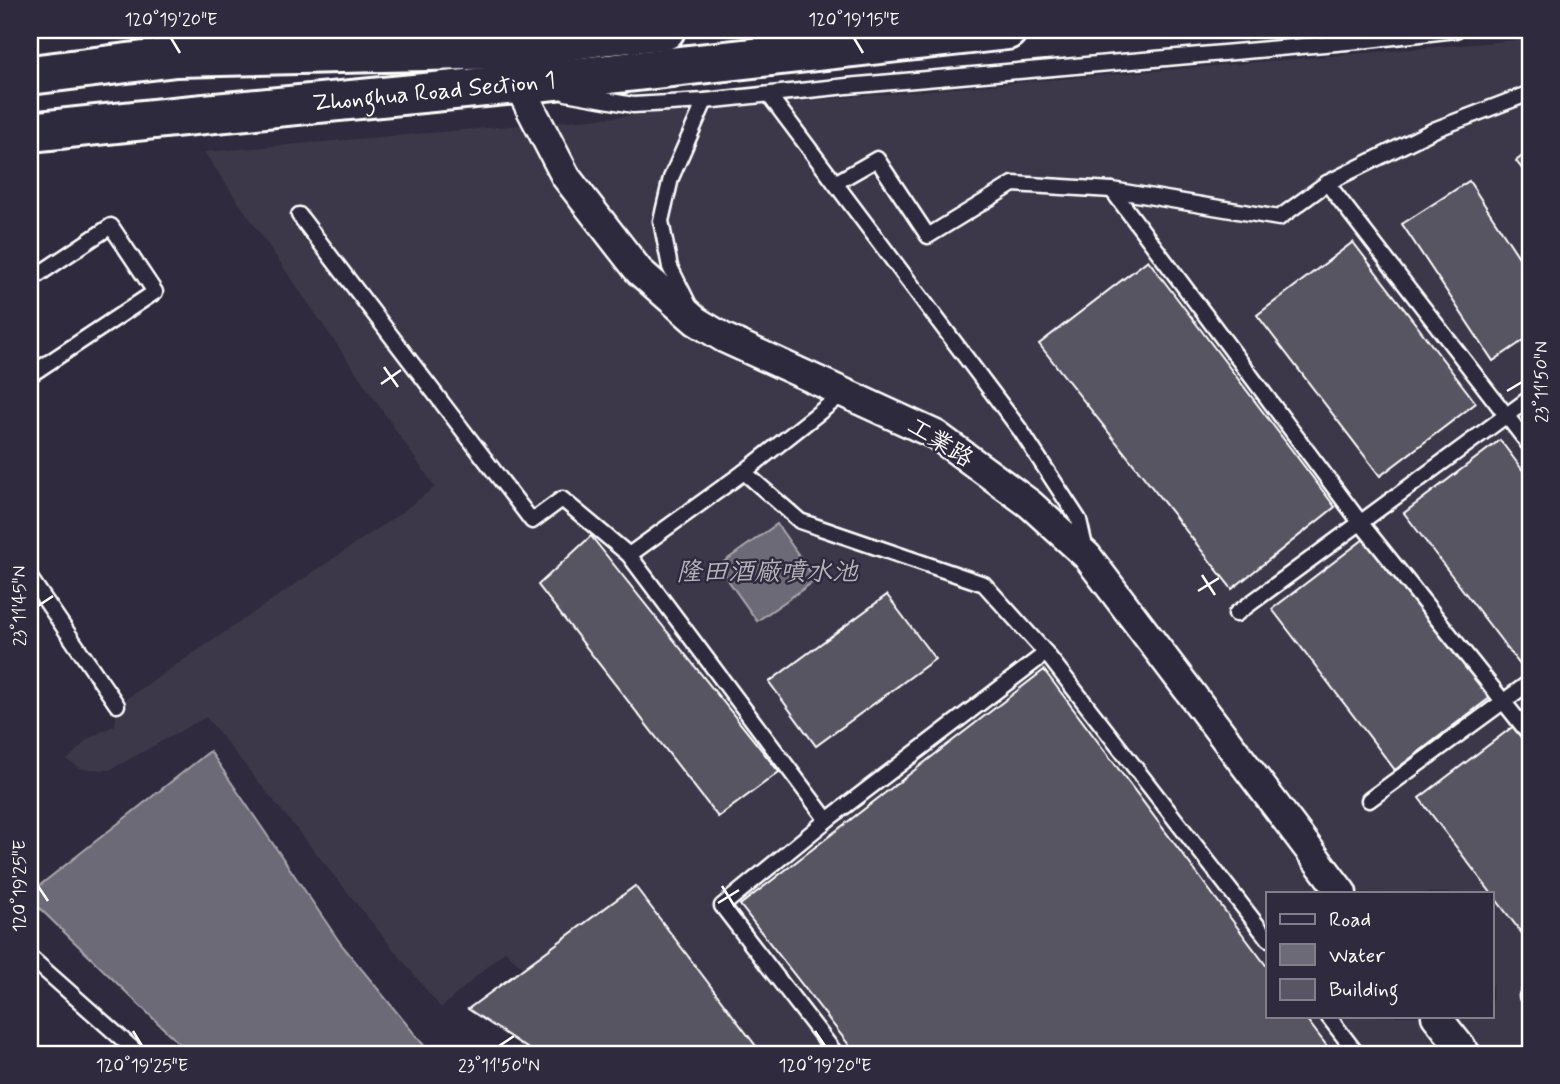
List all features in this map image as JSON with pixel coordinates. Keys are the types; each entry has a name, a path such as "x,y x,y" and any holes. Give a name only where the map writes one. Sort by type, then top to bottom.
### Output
{"main road":[{"name":"Zhonghua Road Section 1","path":"30,132 173,117 609,36 664,30"},
{"name":"Zhonghua Road Section 1","path":"30,75 176,57 518,54 837,47 1007,30"}],"street":[{"name":"工業路","path":"518,54 566,177 639,271 696,320 724,338 936,435 1030,504 1087,556 1341,892"},
{"path":"1438,1018 1466,1054"}],"lane":[{"path":"550,30 518,54 633,105 705,101 1456,30"},
{"path":"835,183 877,159 928,236 1013,184 1112,190 1279,218 1326,183 1436,129 1530,93"},
{"path":"769,95 1021,431 1079,520 1087,556"},
{"path":"696,320 670,267 661,221 671,178 705,101"},
{"path":"1326,183 1530,446"},
{"path":"1112,190 1360,523 1530,735"},
{"path":"299,215 532,521 562,499 629,555 827,820"},
{"path":"30,280 111,226 155,292 30,375"},
{"path":"629,555 744,472 845,392"},
{"path":"1236,614 1530,398"},
{"path":"744,472 800,521 984,584 1046,653 1266,936"},
{"path":"30,578 117,705"},
{"path":"836,1054 722,905 827,820 1046,653"},
{"path":"1369,800 1530,682"},
{"path":"30,957 139,1054"},
{"path":"1330,1018 1357,1054"}],"shaded area":[{"path":"1530,39 1530,1054 613,1054 505,951 441,1008 206,717 110,770 82,769 67,760 88,739 115,725 117,705 435,487 204,152"}],"water":[{"name":"隆田酒廠噴水池","path":"777,524 816,580 757,621 718,566"},
{"path":"210,751 341,944 431,1054 190,1054 30,899 30,893"}],"building":[{"path":"1530,150 1530,179 1516,161"},
{"path":"1469,181 1530,274 1530,336 1493,361 1402,224"},
{"path":"1353,242 1476,403 1380,476 1257,315"},
{"path":"1148,260 1335,507 1232,589 1039,344"},
{"path":"1500,440 1530,480 1530,671 1527,674 1404,513"},
{"path":"591,536 779,772 718,817 538,585"},
{"path":"1368,536 1491,697 1395,770 1272,609"},
{"path":"887,595 935,659 816,746 769,682"},
{"path":"1044,670 1266,965 1266,1018 1306,1018 1333,1054 856,1054 740,905"},
{"path":"1515,725 1530,744 1530,944 1494,897 1494,892 1490,892 1419,798"},
{"path":"635,886 762,1054 536,1054 468,1009"}]}
